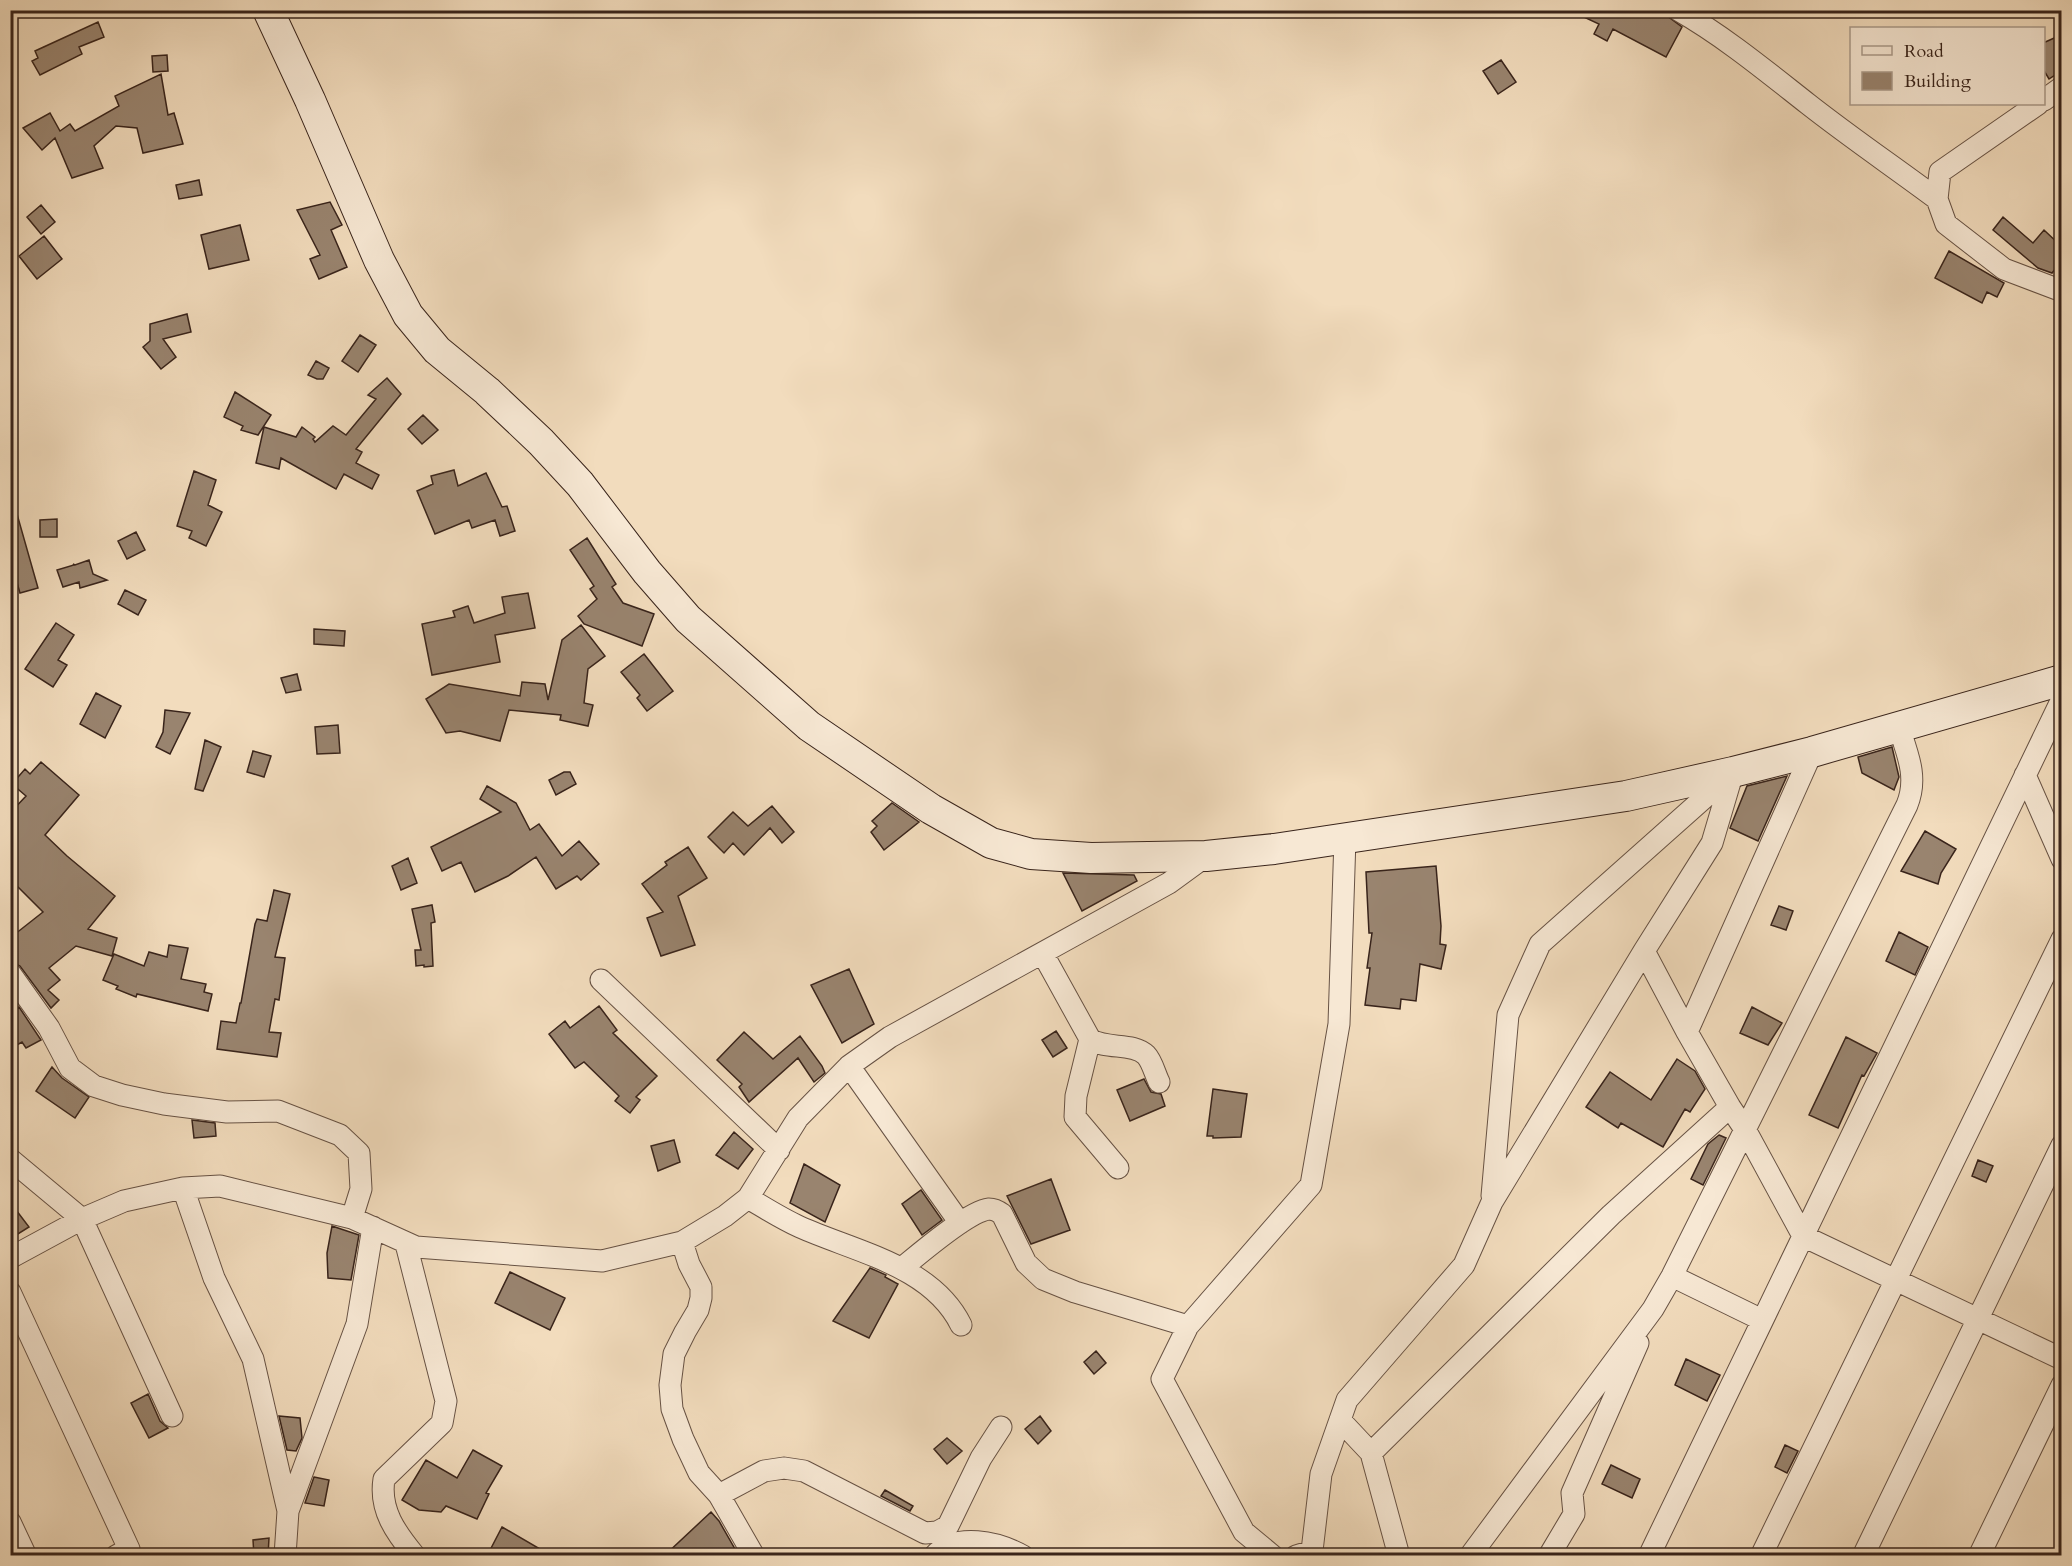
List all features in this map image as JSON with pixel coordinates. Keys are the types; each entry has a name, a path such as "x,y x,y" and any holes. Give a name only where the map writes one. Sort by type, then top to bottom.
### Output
{"main road":[{"path":"268,10 379,260 408,315 437,350 487,391 541,442 580,484 647,572 688,619 809,726 931,809 991,843 1031,854 1081,858 1206,856 1274,849 1626,796 1812,752 2061,680"}],"street":[{"path":"1678,10 1710,28 1769,72 1808,105 1937,199"},
{"path":"2045,99 2061,87"},
{"path":"2037,105 1941,172 1937,199 1946,224 2004,269 2061,291"},
{"path":"1649,1556 2061,699"},
{"path":"1549,1556 1574,1514 1572,1493 1653,1309 1746,1131 1907,805 1913,784 1913,773 1899,728"},
{"path":"1687,1032 1812,752"},
{"path":"1308,1554 1321,1474 1347,1400 1464,1264 1492,1203 1712,843 1733,772"},
{"path":"1492,1203 1508,1015 1540,944 1733,772"},
{"path":"2025,775 2061,859"},
{"path":"1273,1556 1244,1532 1162,1379 1188,1326 1311,1185 1339,1024 1344,838"},
{"path":"10,1258 82,1219 124,1201 183,1188 219,1186 352,1218 416,1248 602,1261 682,1242 725,1216 748,1198 798,1118 849,1066 890,1037 1168,883 1206,856"},
{"path":"1761,1556 2061,939"},
{"path":"1644,951 1687,1032 1746,1131 1803,1236 2061,1359"},
{"path":"1042,954 1090,1039 1103,1046 1135,1050 1146,1055 1159,1082"},
{"path":"10,973 49,1029 70,1068 94,1086 122,1095 175,1105 227,1112 278,1111 340,1135 359,1153 361,1189 352,1218"},
{"path":"601,981 779,1150"},
{"path":"1090,1039 1076,1096 1075,1117 1118,1168"},
{"path":"849,1066 960,1223"},
{"path":"1371,1453 1611,1215 1730,1107"},
{"path":"1863,1556 2061,1145"},
{"path":"10,1158 82,1219 172,1416"},
{"path":"183,1188 214,1278 253,1359 288,1511"},
{"path":"748,1198 799,1227 902,1268 954,1309 961,1325"},
{"path":"902,1268 960,1223 985,1210 997,1210 1006,1219 1026,1263 1042,1279 1075,1292 1188,1326"},
{"path":"285,1556 288,1511 357,1324 373,1227"},
{"path":"682,1242 689,1264 701,1287 701,1298 698,1310 674,1354 670,1402 683,1439 696,1466 718,1495 754,1556"},
{"path":"406,1244 446,1401 442,1423 384,1479 383,1489 388,1519 415,1556"},
{"path":"1672,1276 1762,1320"},
{"path":"10,1292 129,1549 116,1556"},
{"path":"1470,1556 1653,1309"},
{"path":"1979,1556 2061,1385"},
{"path":"1340,1420 1371,1453 1400,1556"},
{"path":"718,1495 764,1471 784,1468 804,1471 925,1533 937,1532 948,1526 981,1458 1001,1427"},
{"path":"10,1522 26,1556"},
{"path":"934,1556 946,1546 976,1542 989,1542 1003,1546 1023,1556"}],"building":[{"path":"1569,10 1659,10 1682,27 1666,57 1613,29 1607,41 1594,34 1599,24"},
{"path":"98,22 104,37 79,47 82,54 40,75 32,61 38,58 35,51"},
{"path":"2061,35 2061,71 2049,79 2045,72 2045,42"},
{"path":"167,55 168,71 153,72 152,56"},
{"path":"1501,60 1516,82 1498,94 1483,71"},
{"path":"161,74 168,115 174,113 183,144 143,153 137,128 116,126 94,146 103,168 72,178 55,138 42,150 23,128 50,113 60,131 70,124 75,131 119,106 115,96"},
{"path":"199,180 202,195 179,199 176,185"},
{"path":"330,202 342,225 331,230 347,267 319,279 310,259 320,255 297,210"},
{"path":"41,205 55,222 41,234 27,217"},
{"path":"2003,217 2033,243 2044,230 2061,246 2061,262 2052,273 2038,268 1993,230"},
{"path":"240,225 249,260 209,269 201,235"},
{"path":"44,236 62,259 37,279 19,256"},
{"path":"1949,251 2004,283 1997,297 1987,292 1982,303 1935,278"},
{"path":"187,314 191,332 163,339 176,357 161,369 143,347 150,341 150,324"},
{"path":"360,335 376,345 358,372 342,361"},
{"path":"316,361 329,368 323,379 308,375"},
{"path":"387,378 401,394 356,449 362,452 356,463 379,475 372,489 344,474 336,489 281,458 279,469 256,463 264,427 296,437 302,427 315,437 313,439 315,442 333,426 346,435 376,399 368,395"},
{"path":"235,392 271,415 258,435 241,430 243,426 224,417"},
{"path":"423,415 438,430 422,444 408,429"},
{"path":"454,470 458,486 486,473 502,507 507,506 515,531 500,536 495,520 472,528 469,520 435,534 417,491 433,484 431,476"},
{"path":"194,471 216,480 208,505 222,512 206,546 189,538 192,531 177,526"},
{"path":"10,507 15,507 38,588 20,593 16,579 10,581"},
{"path":"57,519 57,537 40,537 40,520"},
{"path":"136,532 145,550 127,559 118,541"},
{"path":"587,538 616,584 612,587 623,603 654,614 642,646 584,624 578,616 597,599 590,589 594,586 570,550"},
{"path":"89,560 93,574 107,580 80,588 79,582 63,587 57,570"},
{"path":"125,590 146,600 138,615 118,604"},
{"path":"528,593 535,628 495,635 500,662 432,675 422,624 455,617 453,611 468,606 474,623 505,613 502,597"},
{"path":"56,623 74,635 58,660 67,665 53,687 25,669"},
{"path":"581,625 605,656 588,669 584,703 593,705 588,726 560,720 561,715 509,710 500,741 460,731 446,733 426,699 449,684 520,696 522,682 545,684 548,700 562,640"},
{"path":"314,629 345,631 344,646 314,644"},
{"path":"644,654 673,691 647,711 637,698 640,695 621,672"},
{"path":"297,674 301,690 286,693 281,678"},
{"path":"96,693 121,706 105,738 80,724"},
{"path":"165,710 190,713 170,754 156,747 163,732"},
{"path":"338,725 340,753 317,754 315,727"},
{"path":"205,740 221,747 203,791 195,789"},
{"path":"1892,747 1899,777 1894,790 1862,773 1858,757"},
{"path":"253,751 271,756 264,777 247,772"},
{"path":"41,762 79,795 45,835 115,896 88,929 117,938 112,956 76,946 49,968 60,980 48,990 59,1000 51,1008 20,966 10,961 10,938 43,912 10,879 10,813 26,796 12,784 25,769 30,774"},
{"path":"564,772 570,772 576,784 556,795 549,780"},
{"path":"1787,776 1758,841 1730,828 1747,786"},
{"path":"487,786 516,803 530,830 539,824 562,856 579,841 599,864 581,880 577,876 556,889 536,857 508,876 475,892 461,862 442,871 431,847 501,812 480,799"},
{"path":"892,803 919,822 884,850 871,832 877,826 872,821"},
{"path":"772,806 794,832 782,843 770,828 744,855 733,843 724,853 708,837 733,812 748,826"},
{"path":"1925,831 1956,849 1941,873 1938,884 1901,871"},
{"path":"688,847 707,878 678,896 695,945 661,956 647,918 663,912 642,884 667,865 665,862"},
{"path":"408,858 417,883 401,890 392,866"},
{"path":"1436,866 1441,926 1440,944 1446,945 1441,969 1420,964 1416,1001 1401,999 1400,1009 1365,1005 1372,933 1369,933 1366,872"},
{"path":"1063,873 1134,875 1137,881 1082,911"},
{"path":"274,890 290,894 275,957 285,958 279,1000 275,999 269,1032 281,1033 277,1057 217,1049 221,1021 236,1023 255,924 257,919 267,921"},
{"path":"432,905 435,922 431,923 433,966 416,966 415,950 421,950 412,909"},
{"path":"1779,906 1793,911 1786,930 1771,925"},
{"path":"1899,932 1928,947 1915,975 1886,961"},
{"path":"169,945 188,948 181,979 206,984 204,992 212,994 208,1011 137,994 136,997 116,989 118,986 103,980 114,954 144,966 149,952 167,957"},
{"path":"849,969 874,1024 842,1043 811,985"},
{"path":"599,1006 617,1030 613,1033 657,1076 636,1097 640,1100 630,1113 615,1101 619,1096 584,1062 575,1068 549,1034 565,1021 570,1028"},
{"path":"19,1007 41,1040 26,1048 22,1042 10,1049 10,1012"},
{"path":"1752,1007 1782,1023 1768,1045 1740,1033"},
{"path":"1056,1031 1067,1048 1053,1057 1042,1040"},
{"path":"744,1032 773,1059 800,1036 825,1073 814,1082 798,1058 749,1102 739,1087 742,1084 717,1060"},
{"path":"1846,1037 1877,1053 1864,1076 1862,1075 1838,1128 1809,1115"},
{"path":"1677,1059 1695,1071 1705,1089 1690,1112 1685,1109 1663,1147 1621,1123 1618,1128 1586,1107 1610,1072 1651,1100"},
{"path":"52,1067 62,1078 89,1097 75,1118 36,1091"},
{"path":"1144,1079 1151,1092 1161,1094 1165,1106 1130,1121 1117,1090"},
{"path":"1213,1089 1247,1094 1241,1137 1213,1138 1213,1136 1207,1136"},
{"path":"192,1120 215,1123 216,1136 194,1138"},
{"path":"734,1132 753,1149 738,1169 716,1155"},
{"path":"1719,1135 1726,1138 1703,1185 1691,1179 1708,1144"},
{"path":"674,1140 680,1162 658,1171 651,1146"},
{"path":"1978,1160 1993,1166 1986,1182 1972,1176"},
{"path":"804,1164 840,1185 825,1222 790,1203"},
{"path":"1051,1179 1070,1230 1031,1244 1007,1196"},
{"path":"921,1190 942,1220 922,1235 902,1204"},
{"path":"10,1202 29,1227 10,1239"},
{"path":"332,1226 359,1235 351,1280 328,1278 327,1253"},
{"path":"870,1268 886,1275 885,1277 898,1284 869,1338 833,1321"},
{"path":"510,1272 565,1298 550,1330 495,1303"},
{"path":"1096,1351 1106,1363 1094,1374 1084,1362"},
{"path":"1686,1359 1720,1375 1707,1401 1675,1385"},
{"path":"148,1394 160,1421 168,1428 149,1438 131,1403"},
{"path":"279,1416 300,1418 302,1438 296,1451 287,1450"},
{"path":"1040,1416 1051,1431 1038,1444 1025,1429"},
{"path":"947,1438 962,1451 947,1464 934,1449"},
{"path":"1785,1445 1798,1451 1787,1473 1775,1467"},
{"path":"473,1450 502,1466 486,1493 489,1494 477,1519 446,1506 441,1512 419,1510 402,1500 426,1460 457,1478"},
{"path":"1611,1465 1640,1479 1632,1498 1602,1484"},
{"path":"314,1477 329,1480 324,1506 305,1503"},
{"path":"885,1490 913,1506 910,1511 881,1496"},
{"path":"711,1512 719,1521 739,1556 664,1556"},
{"path":"502,1527 552,1556 487,1556"},
{"path":"269,1538 268,1556 254,1556 253,1540"}]}
